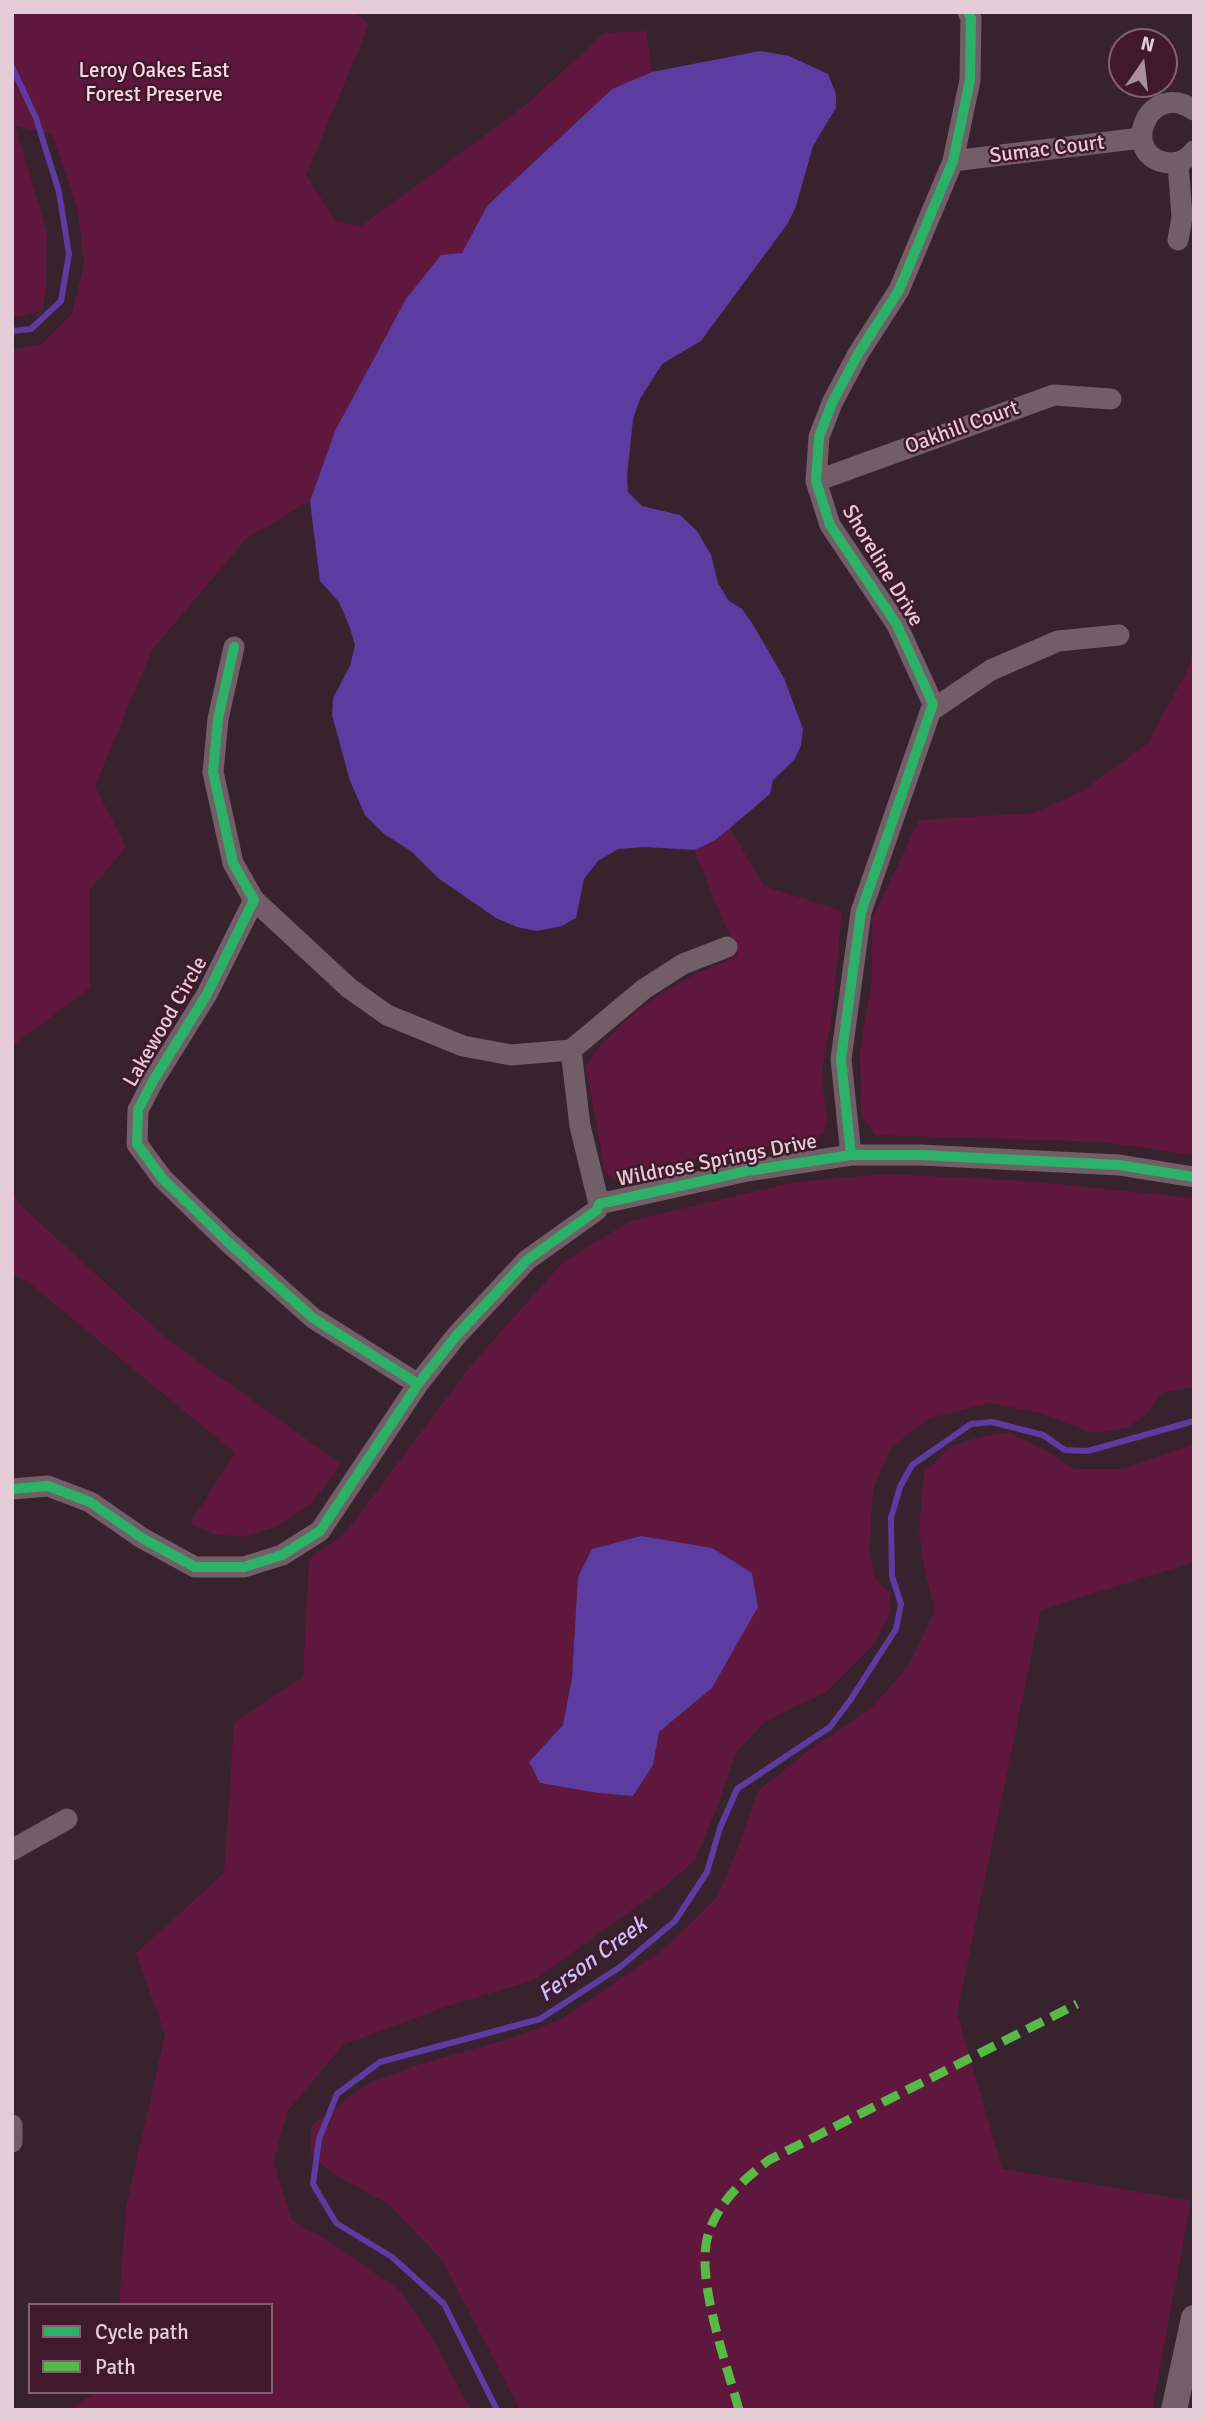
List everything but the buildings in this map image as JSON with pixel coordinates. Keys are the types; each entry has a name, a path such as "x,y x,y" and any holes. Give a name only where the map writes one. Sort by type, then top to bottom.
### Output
{"main road":[{"path":"1174,2410 1194,2318"}],"street":[{"name":"Shoreline Drive","path":"932,710 933,704 897,625 830,525 816,481 819,437 832,404 858,354 899,290 953,161 970,80 971,18 968,12"},
{"path":"1178,240 1186,157 1165,162 1155,158 1146,150 1141,138 1143,124 1150,112 1161,105 1173,102 1194,110"},
{"name":"Sumac Court","path":"953,161 1141,138"},
{"name":"Oakhill Court","path":"816,481 1054,395 1111,399"},
{"path":"851,1155 841,1059 861,912 932,710 991,670 1058,641 1119,635"},
{"path":"234,647 218,719 214,772 233,863 254,900 349,988 387,1015 463,1046 511,1055 571,1050 644,989 684,964 727,947"},
{"name":"Lakewood Circle","path":"254,900 207,994 153,1080 138,1110 137,1144 162,1178 229,1243 313,1318 418,1384"},
{"path":"571,1050 580,1126 599,1204"},
{"name":"Wildrose Springs Drive","path":"12,1489 48,1486 90,1502 142,1538 195,1567 244,1567 282,1555 320,1531 418,1384 457,1335 527,1260 597,1210 599,1204 747,1171 851,1155 920,1155 1119,1165 1194,1177"},
{"path":"12,1850 67,1819"},
{"path":"12,2125 12,2141"}],"green space":[{"name":"Leroy Oakes East Forest Preserve","path":"12,12 355,12 369,25 306,175 336,221 360,227 527,104 604,33 646,31 652,72 612,89 487,206 462,254 335,431 310,501 246,539 152,650 95,786 126,847 89,891 90,988 12,1046 12,350 42,344 72,314 84,264 78,211 52,134 15,126 47,232 46,287 42,310 22,317 12,316"},
{"path":"1194,644 1194,1155 1104,1142 875,1135 861,1115 860,1050 872,982 872,919 919,820 1033,813 1081,792 1148,743 1188,669"},
{"path":"730,828 764,886 842,911 832,1014 821,1078 828,1119 824,1133 813,1140 686,1161 628,1182 614,1179 605,1172 586,1066 606,1040 645,1005 694,975 738,956 694,850 714,841"},
{"path":"887,1174 1028,1181 1194,1198 1194,1387 1162,1393 1145,1416 1126,1428 1092,1433 1037,1412 988,1403 928,1419 890,1449 873,1490 869,1551 876,1580 891,1594 890,1613 876,1642 825,1693 766,1721 736,1752 695,1860 663,1888 534,1980 445,2007 343,2045 287,2112 274,2162 291,2219 339,2248 400,2291 433,2339 471,2410 69,2410 92,2394 273,2394 273,2303 119,2303 126,2207 165,2034 136,1953 224,1873 234,1723 303,1677 309,1559 346,1532 473,1363 563,1262 630,1221 795,1182","holes":["641,1536 712,1549 752,1573 758,1607 712,1688 659,1732 653,1765 634,1796 540,1783 529,1762 563,1725 592,1549"]},
{"path":"12,1189 19,1204 166,1338 341,1464 312,1503 276,1527 242,1537 213,1534 190,1523 235,1453 29,1283 12,1273"},
{"path":"1010,1433 1074,1469 1123,1469 1194,1444 1194,1562 1041,1610 957,2013 1002,2169 1191,2201 1152,2410 520,2410 443,2261 388,2204 340,2178 311,2156 311,2126 365,2085 417,2065 512,2038 561,2019 664,1949 718,1896 758,1791 804,1754 873,1706 907,1668 935,1611 924,1567 919,1530 924,1472 951,1446 983,1436"}],"shaded area":[{"path":"760,51 789,56 828,74 836,94 836,108 813,146 796,206 788,223 701,341 662,364 640,399 633,419 627,476 628,492 642,506 680,515 697,531 711,555 718,583 728,600 742,609 784,678 803,729 801,746 794,760 773,780 770,794 714,841 694,850 645,847 618,849 598,861 584,879 576,918 562,926 537,931 517,927 496,918 438,878 412,852 383,833 365,815 350,781 332,715 333,698 350,666 355,645 339,602 320,581 310,501 335,431 406,299 441,255 462,253 487,206 612,89 652,72"},
{"path":"641,1536 712,1548 752,1573 758,1607 712,1688 659,1732 653,1765 633,1796 540,1783 529,1762 563,1725 572,1677 578,1577 592,1549"}],"waterway":[{"name":"Ferson Creek","path":"12,67 36,118 59,192 69,254 61,301 31,329 12,331"},
{"name":"Ferson Creek","path":"497,2410 444,2304 392,2257 336,2223 313,2184 319,2139 337,2094 380,2062 540,2019 620,1967 675,1921 707,1872 720,1828 737,1789 830,1727 896,1629 901,1604 892,1576 891,1518 900,1487 912,1465 971,1424 992,1422 1043,1435 1065,1450 1088,1451 1194,1421"}],"marked path":[{"path":"739,2410 714,2322 706,2275 708,2235 725,2202 769,2160 1077,2004"}],"cycle path":[{"path":"851,1155 841,1059 861,912 933,704 897,625 830,525 816,481 819,437 832,403 858,354 899,290 953,161 970,80 971,18 968,12"},
{"path":"234,647 218,719 213,772 233,863 254,900 207,994 138,1110 137,1144 162,1178 229,1243 313,1318 418,1384"},
{"path":"12,1489 48,1486 90,1502 142,1538 195,1567 244,1567 282,1555 320,1531 418,1384 457,1335 527,1260 597,1210 599,1204 747,1171 851,1155 920,1155 1119,1165 1194,1177"}]}
